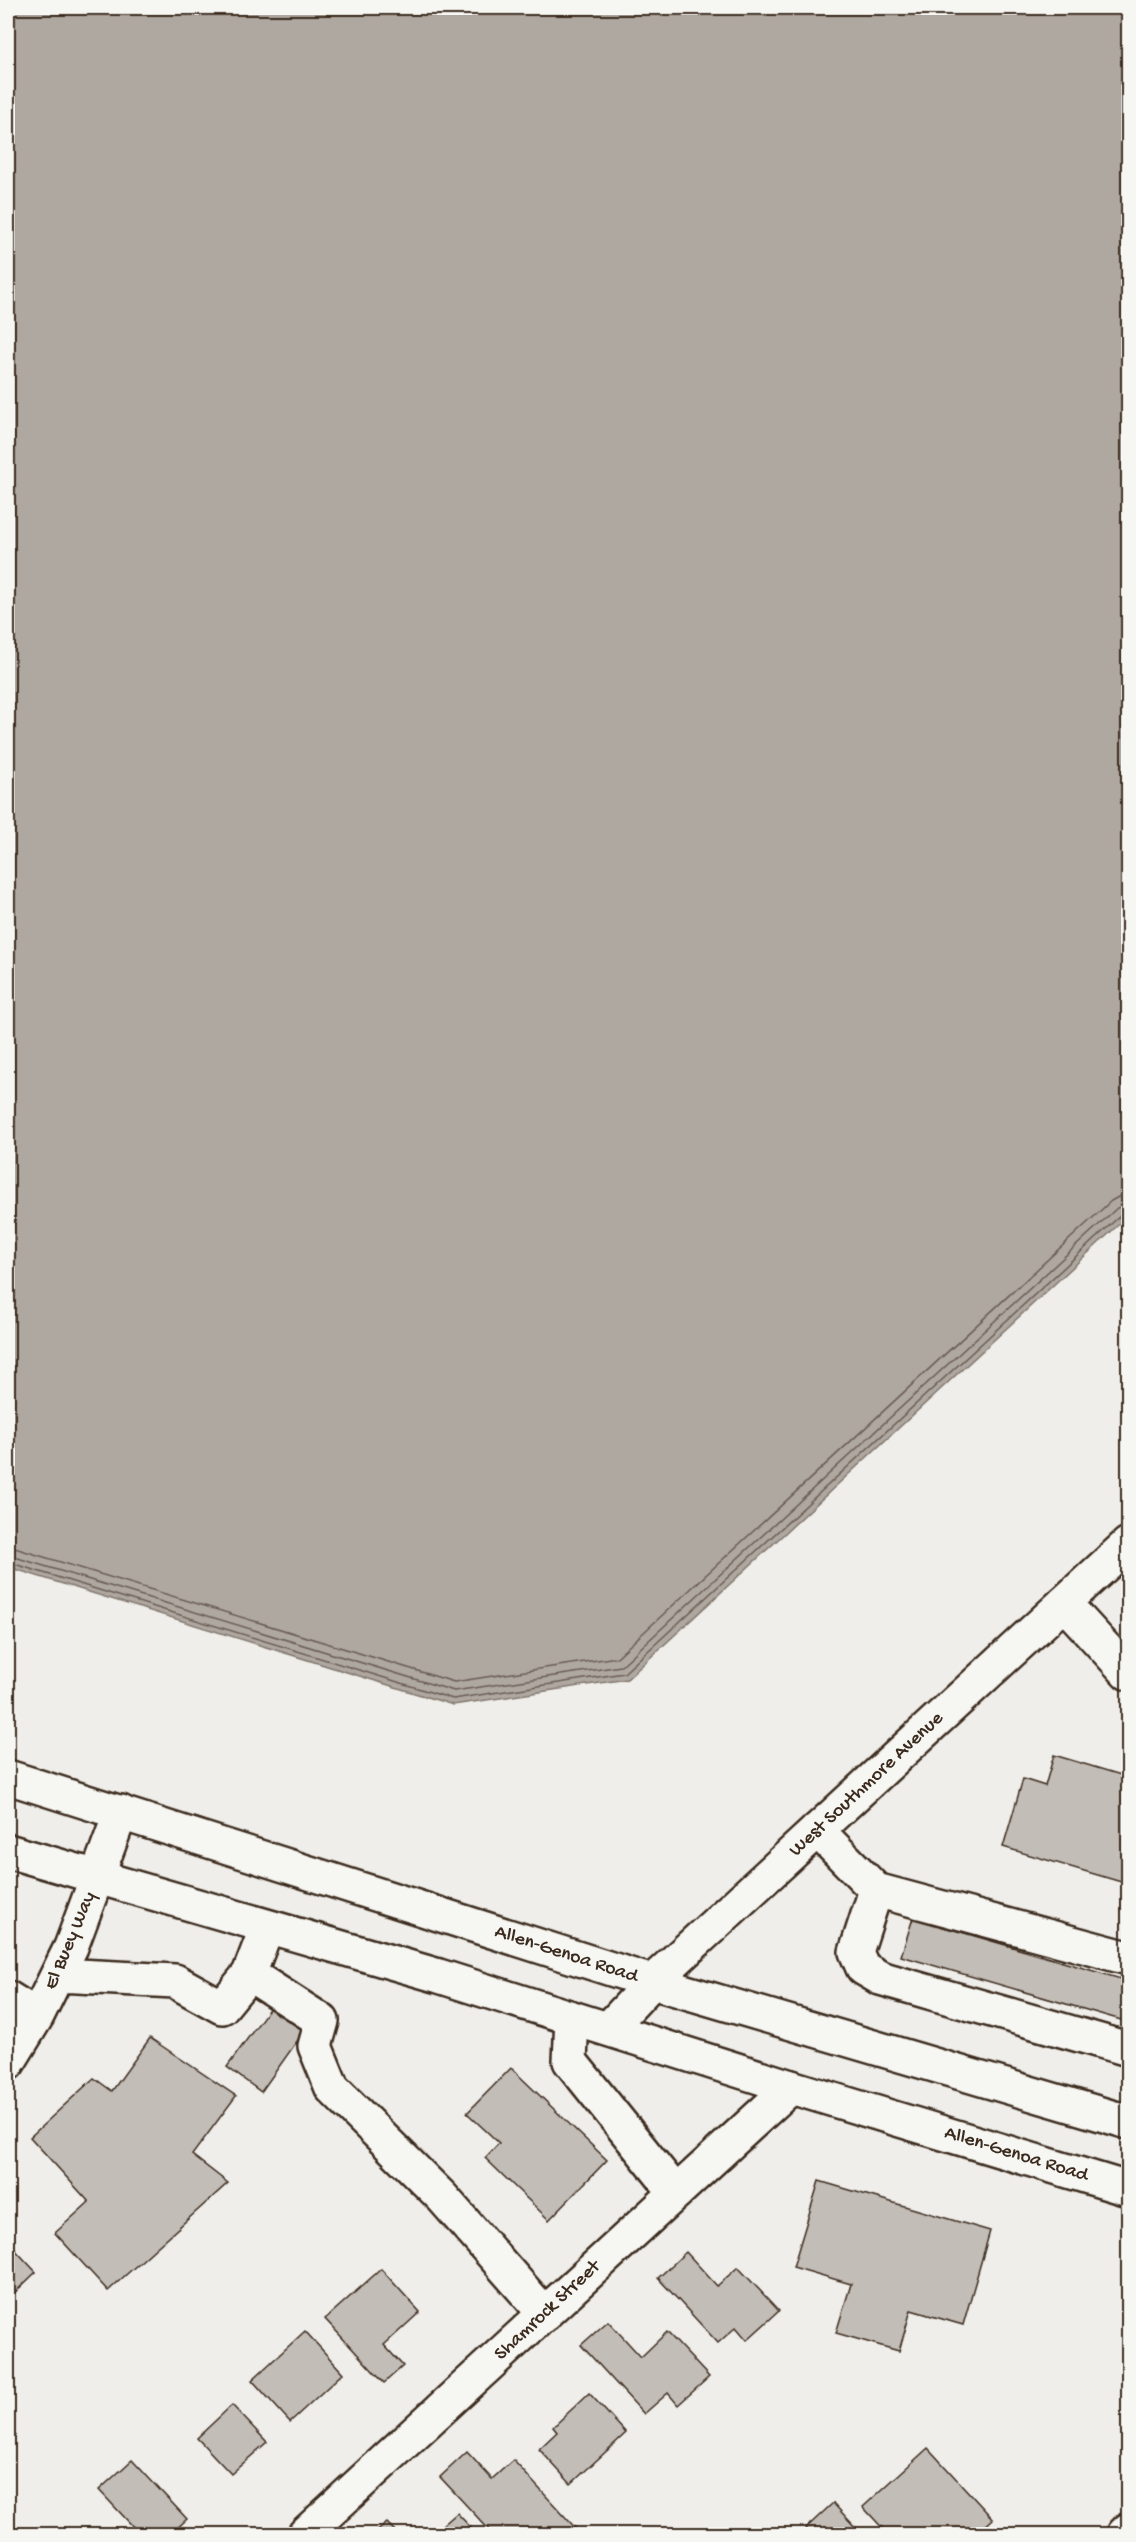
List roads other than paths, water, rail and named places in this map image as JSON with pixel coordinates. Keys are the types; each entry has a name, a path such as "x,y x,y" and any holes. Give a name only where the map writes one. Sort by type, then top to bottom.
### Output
{"main road":[{"name":"West Southmore Avenue","path":"608,2029 651,1982 1128,1544"},
{"path":"1064,1603 1128,1673"},
{"name":"Allen-Genoa Road","path":"8,1777 651,1982 1128,2122"},
{"name":"El Buey Way","path":"8,2064 37,2016 71,1947 121,1812"},
{"path":"817,1830 876,1890 1128,1958"},
{"name":"Allen-Genoa Road","path":"8,1851 439,1976 1128,2189"},
{"path":"876,1890 856,1952 863,1968 880,1978 1128,2049"},
{"path":"58,1975 176,1981 222,2007 249,1974 267,1927"},
{"path":"249,1974 322,2021 315,2046 332,2088 442,2197 545,2314"},
{"path":"8,1998 37,2016"},
{"path":"572,2018 570,2061 676,2193"},
{"name":"Shamrock Street","path":"305,2535 792,2087"},
{"path":"1124,2535 1128,2530"}],"water":[{"path":"8,8 1128,8 1128,1216 627,1679 453,1705 8,1567"}]}
